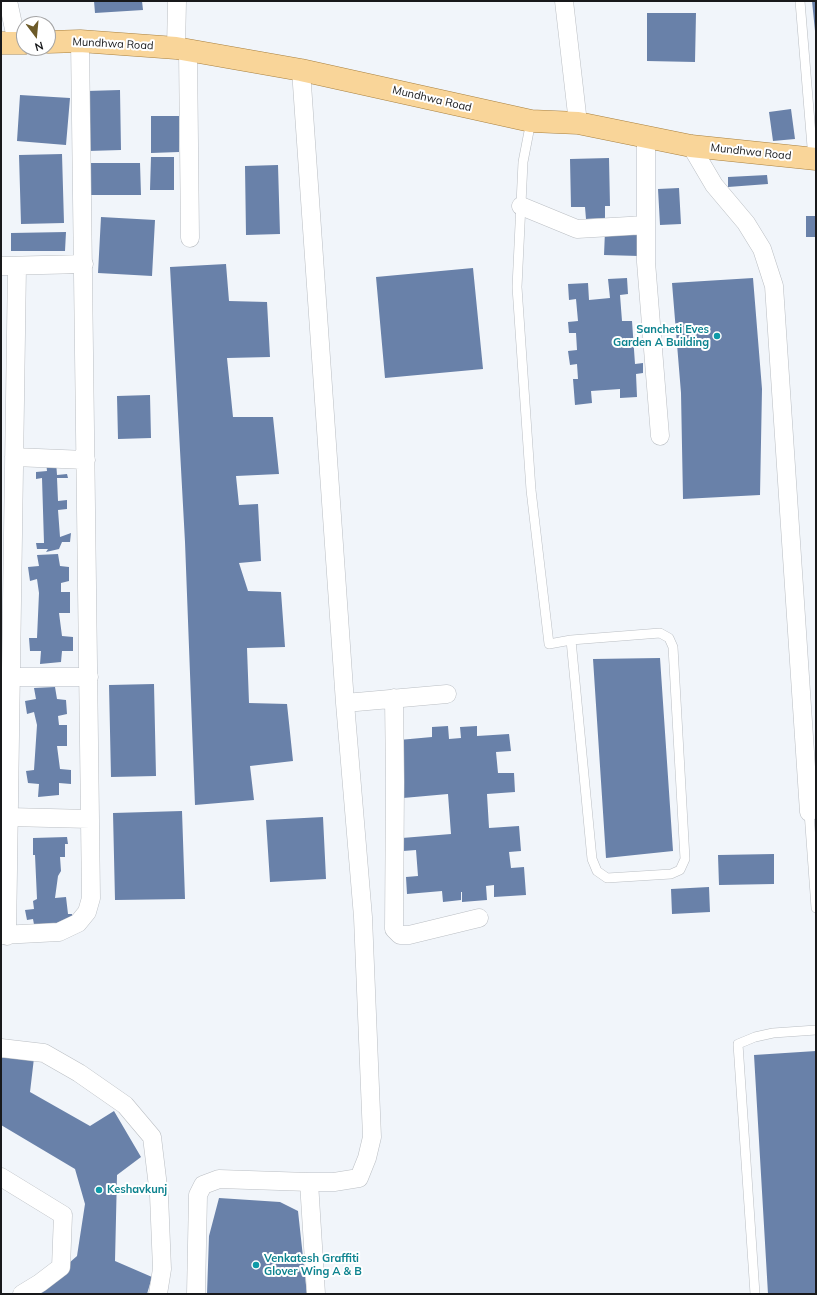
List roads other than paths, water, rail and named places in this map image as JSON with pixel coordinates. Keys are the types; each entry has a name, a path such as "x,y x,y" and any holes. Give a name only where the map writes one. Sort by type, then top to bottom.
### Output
{"main road":[{"name":"Mundhwa Road","path":"56,42 80,41 182,49 301,70 531,121 578,123 691,146 815,159"}],"street":[{"path":"8,1 14,43"},
{"path":"177,1 182,49 190,238"},
{"path":"564,1 578,123"},
{"path":"80,41 84,264 91,898 88,912 78,923 59,932 4,936 9,817 14,457 9,266 84,264"},
{"path":"196,1294 198,1195 203,1185 219,1179 334,1182 359,1178 368,1158 372,1137 363,917 345,703 301,70"},
{"path":"646,136 646,262 660,436"},
{"path":"691,146 714,185 746,223 762,249 774,286 810,812"},
{"path":"521,206 577,229 646,225"},
{"path":"14,457 86,460"},
{"path":"11,677 89,677"},
{"path":"345,703 447,694"},
{"path":"394,698 394,929 400,936 409,935 479,918"},
{"path":"9,817 90,819"},
{"path":"1,1048 44,1053 79,1073 124,1105 152,1137 158,1195 162,1269 158,1294"},
{"path":"1,1177 63,1215 61,1267 40,1283 22,1294"},
{"path":"309,1182 316,1294"}],"lane":[{"path":"800,1 815,159"},
{"path":"531,121 523,162 517,287 531,490 549,644 572,640 660,633 669,638 673,647 685,859 680,870 671,874 607,878 598,871 592,859 572,640"},
{"path":"810,812 816,908"},
{"path":"755,1294 738,1044 755,1037 773,1033 816,1030"}],"place":[{"name":"Sancheti Eves Garden A Building","path":"717,336"},
{"name":"Keshavkunj","path":"99,1190"},
{"name":"Venkatesh Graffiti Glover Wing A & B","path":"256,1265"}]}
